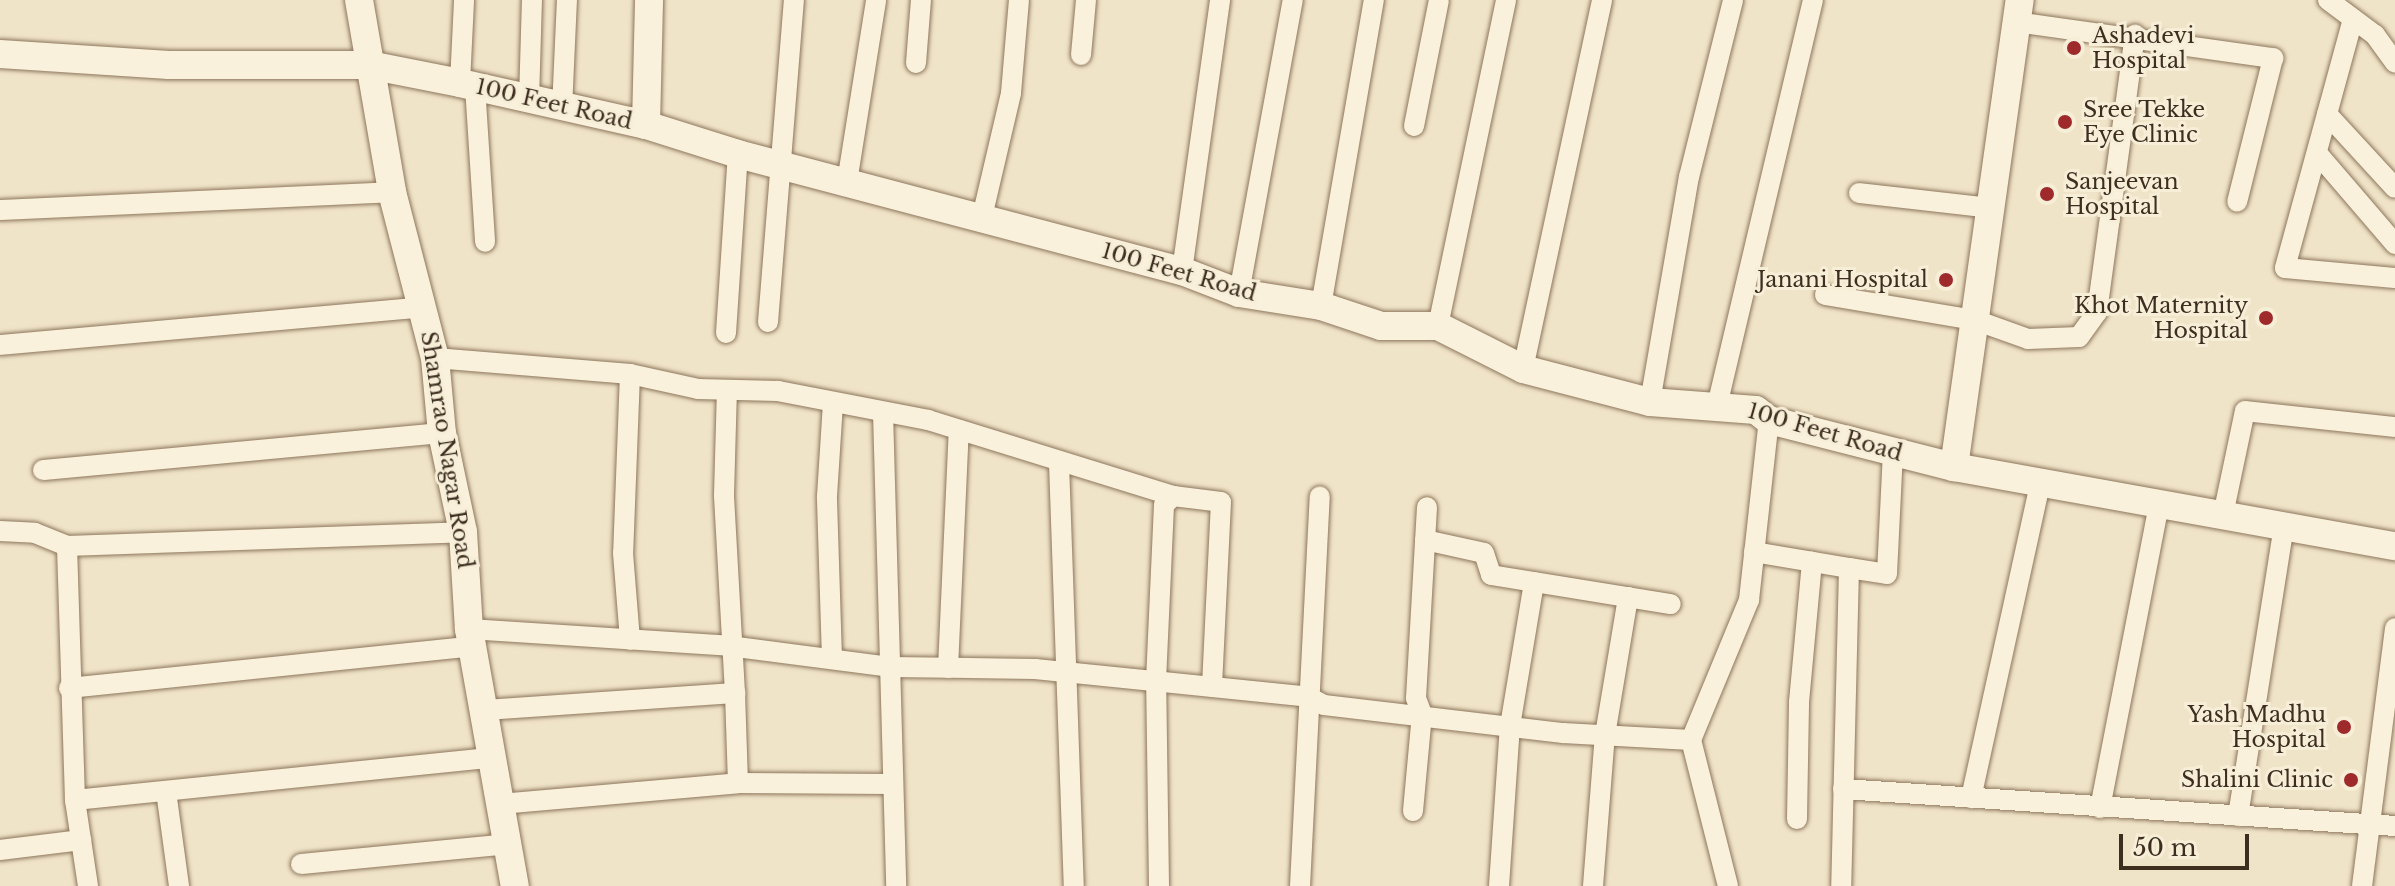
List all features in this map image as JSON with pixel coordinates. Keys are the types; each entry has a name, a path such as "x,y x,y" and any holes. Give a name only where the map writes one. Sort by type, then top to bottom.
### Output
{"main road":[{"name":"Shamrao Nagar Road","path":"359,0 392,192 435,358 442,433 463,532 471,638 515,886"},
{"path":"646,125 649,0"},
{"path":"1954,467 2018,11"},
{"name":"100 Feet Road","path":"0,54 169,65 369,65 468,85 562,109 646,125 738,154 1182,271 1239,293 1321,306 1381,326 1438,326 1523,369 1650,402 1756,410 1769,420 1954,467 2395,546"}],"street":[{"path":"464,0 468,85 485,242"},
{"path":"529,100 532,0"},
{"path":"562,109 567,0"},
{"path":"768,322 794,0"},
{"path":"847,182 876,0"},
{"path":"916,63 921,0"},
{"path":"982,217 1011,93 1019,0"},
{"path":"1081,55 1086,0"},
{"path":"1182,271 1220,0"},
{"path":"1239,293 1293,0"},
{"path":"1321,306 1374,0"},
{"path":"1414,126 1439,0"},
{"path":"1438,326 1506,0"},
{"path":"1523,369 1602,0"},
{"path":"1650,402 1689,177 1733,0"},
{"path":"1717,406 1813,0"},
{"path":"2328,0 2393,54"},
{"path":"2018,11 2179,47 2273,58 2237,202"},
{"path":"2353,19 2285,268 2395,278"},
{"path":"1825,295 1975,320 2028,339 2079,337 2097,312 2135,35"},
{"path":"2327,114 2395,188"},
{"path":"2317,153 2395,244"},
{"path":"726,333 738,154"},
{"path":"0,210 392,192"},
{"path":"1859,193 1991,208"},
{"path":"0,345 424,307"},
{"path":"435,358 630,374 698,389 778,391 959,430 1173,496 1221,502 1212,687"},
{"path":"630,374 623,553 630,640"},
{"path":"727,390 729,646 735,693 738,783"},
{"path":"832,659 827,496 833,403"},
{"path":"2223,515 2245,411 2395,427"},
{"path":"883,412 896,886"},
{"path":"1728,886 1691,740 1749,600 1769,420"},
{"path":"948,668 959,430"},
{"path":"43,470 442,433"},
{"path":"1754,552 1887,574 1893,452"},
{"path":"1059,463 1074,886"},
{"path":"1971,798 2040,483"},
{"path":"1159,886 1156,681 1164,505 1173,496"},
{"path":"1300,886 1320,497"},
{"path":"2100,808 2159,504"},
{"path":"1413,811 1422,714 1416,698 1427,507"},
{"path":"2238,816 2284,526"},
{"path":"0,531 35,533 67,546 463,532"},
{"path":"1425,540 1484,553 1491,575 1671,604"},
{"path":"67,546 69,688 75,800 88,886"},
{"path":"1797,819 1799,702 1812,562"},
{"path":"1841,886 1849,568"},
{"path":"1499,886 1510,726 1534,582"},
{"path":"1593,886 1605,735 1628,597"},
{"path":"2362,886 2395,628"},
{"path":"69,688 471,638 630,640 729,646 890,667 1065,671 1309,697 1324,705 1510,726 1691,740"},
{"path":"484,710 735,693"},
{"path":"75,800 492,758"},
{"path":"500,804 738,783 891,784"},
{"path":"1843,789 2395,826"},
{"path":"166,791 179,886"},
{"path":"0,850 81,840"},
{"path":"301,864 507,844"}],"place":[{"name":"Ashadevi Hospital","path":"2074,48"},
{"name":"Sree Tekke Eye Clinic","path":"2065,122"},
{"name":"Sanjeevan Hospital","path":"2047,194"},
{"name":"Janani Hospital","path":"1946,280"},
{"name":"Khot Maternity Hospital","path":"2266,318"},
{"name":"Yash Madhu Hospital","path":"2344,727"},
{"name":"Shalini Clinic","path":"2351,780"}]}
